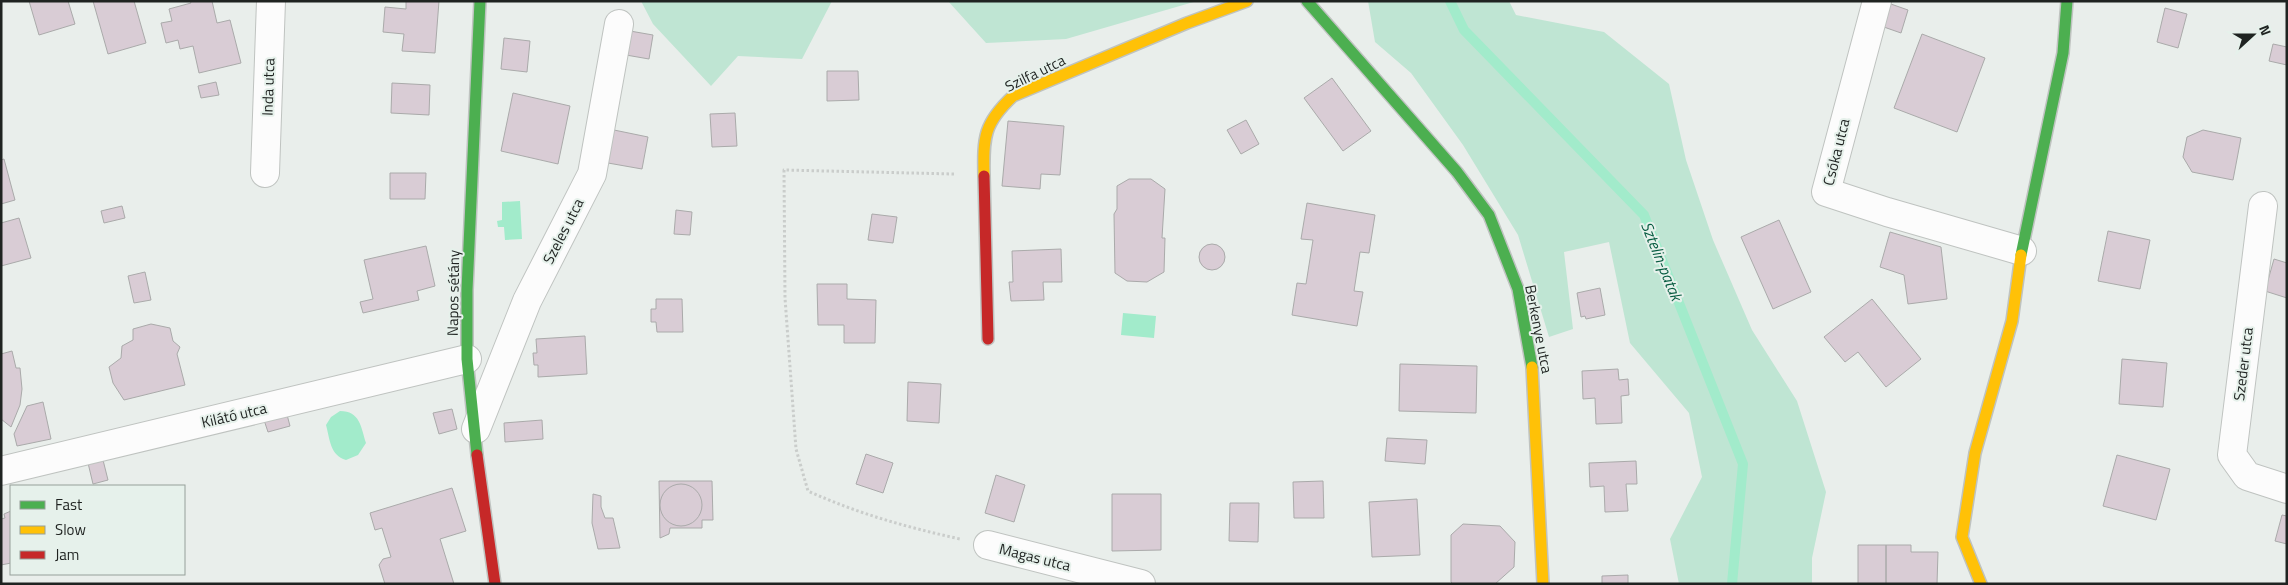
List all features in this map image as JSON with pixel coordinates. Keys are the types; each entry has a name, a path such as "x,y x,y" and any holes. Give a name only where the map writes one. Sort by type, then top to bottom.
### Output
{"street":[{"name":"Inda utca","path":"265,174 271,1"},
{"name":"Napos sétány","path":"480,1 468,271 467,359 483,506 495,584"},
{"name":"Szilfa utca","path":"988,339 982,175 983,152 987,130 996,112 1013,96 1187,23 1247,1"},
{"name":"Berkenye utca","path":"1307,1 1457,172 1489,215 1518,289 1534,377 1543,584"},
{"name":"Csóka utca","path":"1877,1 1826,192 1887,212 2022,251"},
{"path":"1981,584 1962,537 1975,453 2012,322 2022,251 2062,53 2067,1"},
{"name":"Szeles utca","path":"476,429 527,301 592,174 619,24"},
{"name":"Szeder utca","path":"2263,206 2232,455 2247,476 2287,489"},
{"name":"Kilátó utca","path":"1,471 467,359"},
{"name":"Magas utca","path":"988,545 1141,584"}],"path":[{"path":"982,175 784,170 785,298 796,449 808,491 849,510 911,528 988,545"}],"shaded area":[{"path":"641,1 832,1 802,59 738,56 711,86 653,24"},
{"path":"948,1 1197,1 1066,39 986,43"},
{"path":"1368,1 1509,1 1516,15 1604,32 1669,84 1686,160 1713,240 1752,330 1797,401 1826,492 1812,558 1812,584 1679,584 1670,539 1702,477 1689,413 1630,343 1609,242 1564,252 1573,329 1549,337 1518,235 1463,145 1411,73 1375,42"},
{"path":"520,201 522,239 505,240 504,227 498,227 497,221 502,220 502,202"},
{"path":"1123,313 1156,316 1154,338 1121,335"},
{"path":"340,411 347,412 356,417 366,443 358,455 346,460 334,451 326,425 331,417"}],"building":[{"path":"29,1 68,1 75,24 39,35"},
{"path":"93,1 134,1 146,43 108,54"},
{"path":"190,1 212,1 217,23 230,20 241,63 199,73 193,46 180,49 178,40 166,43 161,23 172,21 169,9 191,3"},
{"path":"406,1 439,1 435,53 402,51 404,34 383,32 385,7 406,9"},
{"path":"1888,3 1908,10 1901,33 1881,26"},
{"path":"2165,8 2187,14 2178,48 2157,42"},
{"path":"630,31 653,35 649,59 626,55"},
{"path":"1922,34 1985,58 1957,132 1894,108"},
{"path":"504,38 530,41 527,72 501,69"},
{"path":"2273,44 2287,47 2287,65 2269,61"},
{"path":"827,71 858,71 859,100 827,101"},
{"path":"1332,78 1371,131 1343,151 1304,98"},
{"path":"216,82 219,95 201,98 198,86"},
{"path":"392,83 430,85 429,115 391,113"},
{"path":"513,93 570,106 558,164 501,151"},
{"path":"735,113 737,146 712,147 710,114"},
{"path":"1246,120 1259,144 1241,154 1227,130"},
{"path":"1008,121 1064,126 1060,175 1041,174 1040,189 1002,186"},
{"path":"614,130 648,137 642,169 608,163"},
{"path":"2203,130 2241,138 2233,180 2192,172 2183,157 2187,137"},
{"path":"4,159 15,200 1,204 1,160"},
{"path":"390,173 426,173 425,199 390,199"},
{"path":"1129,179 1151,179 1165,189 1162,238 1165,238 1164,272 1147,282 1127,281 1115,273 1114,214 1117,209 1117,186"},
{"path":"1307,203 1375,215 1369,253 1360,252 1354,291 1363,292 1357,326 1292,315 1297,283 1306,284 1313,240 1301,239"},
{"path":"122,206 125,218 104,223 101,211"},
{"path":"676,210 692,212 690,235 674,234"},
{"path":"872,214 897,217 893,243 868,240"},
{"path":"19,218 31,258 1,266 1,223"},
{"path":"1779,220 1811,292 1773,309 1741,237"},
{"path":"2108,231 2150,240 2140,289 2098,281"},
{"path":"1890,232 1941,247 1947,299 1908,304 1904,275 1880,267"},
{"path":"1212,244 1221,248 1225,257 1221,266 1212,270 1203,266 1199,257 1203,248"},
{"path":"426,246 435,286 417,291 419,300 363,313 360,302 373,299 364,260"},
{"path":"1061,249 1062,282 1043,282 1044,300 1011,301 1009,282 1013,282 1012,251"},
{"path":"2274,259 2287,263 2287,298 2265,291"},
{"path":"145,272 151,300 134,303 128,276"},
{"path":"817,284 847,284 847,299 876,300 875,343 844,343 844,325 818,325"},
{"path":"1600,288 1605,315 1586,319 1585,316 1581,317 1577,293"},
{"path":"656,299 682,299 683,332 657,332 656,322 651,322 651,309 656,309"},
{"path":"1872,299 1921,359 1886,387 1858,352 1845,362 1824,337"},
{"path":"151,324 170,328 173,341 180,347 177,354 185,385 124,400 113,383 109,367 121,358 122,346 133,340 133,329"},
{"path":"585,336 587,374 538,377 538,365 534,365 533,353 537,353 536,339"},
{"path":"12,351 16,368 20,368 22,389 20,405 11,427 1,419 1,354"},
{"path":"2122,359 2167,363 2163,407 2119,404"},
{"path":"1400,364 1477,366 1476,413 1399,411"},
{"path":"1618,369 1619,380 1628,379 1629,395 1621,396 1622,423 1596,424 1595,398 1583,399 1582,371"},
{"path":"908,382 941,384 939,423 907,421"},
{"path":"43,402 51,439 17,446 14,434 27,406"},
{"path":"452,409 457,429 439,434 433,413"},
{"path":"286,411 290,426 268,432 263,417"},
{"path":"542,420 543,439 505,442 504,423"},
{"path":"1387,438 1427,440 1425,464 1385,461"},
{"path":"866,454 893,463 883,493 856,484"},
{"path":"2117,455 2170,469 2156,520 2103,506"},
{"path":"103,460 108,480 93,484 88,463"},
{"path":"1636,461 1637,484 1626,484 1628,511 1605,512 1604,486 1590,487 1589,463"},
{"path":"996,475 1025,485 1014,522 985,513"},
{"path":"659,481 712,481 713,520 702,520 702,528 670,528 669,534 660,538"},
{"path":"1323,481 1324,518 1294,518 1293,482"},
{"path":"681,484 696,490 702,505 696,520 681,526 666,520 660,505 666,490"},
{"path":"452,488 466,531 440,539 454,584 385,584 379,565 383,559 391,557 382,528 375,530 370,513"},
{"path":"593,494 601,496 601,507 605,518 613,518 620,548 598,549 592,523"},
{"path":"1112,494 1161,494 1161,550 1112,551"},
{"path":"1417,499 1420,555 1372,557 1369,502"},
{"path":"1230,503 1259,503 1258,542 1229,541"},
{"path":"10,511 10,563 1,565 1,519 5,518 4,514"},
{"path":"2282,515 2287,516 2287,544 2275,541"},
{"path":"1463,524 1500,526 1515,542 1514,567 1495,584 1453,584 1451,582 1451,535"},
{"path":"1858,545 1886,545 1886,584 1858,584"},
{"path":"1886,545 1911,545 1911,552 1938,552 1937,584 1886,584"},
{"path":"1628,575 1628,584 1602,584 1602,576"}],"waterway":[{"name":"Sztelin-patak","path":"1450,1 1464,30 1644,215 1743,464 1732,584"}],"traffic: fast":[{"path":"477,455 467,359 467,290 480,1"},
{"path":"1307,1 1457,172 1489,215 1518,289 1532,367"},
{"path":"2021,255 2063,53 2067,1"}],"traffic: slow":[{"path":"984,176 984,151 987,132 996,114 1013,96 1187,23 1247,1"},
{"path":"1981,584 1962,537 1975,453 2012,321 2021,255"},
{"path":"1532,367 1543,584"}],"traffic: jam":[{"path":"984,176 988,339"},
{"path":"477,455 495,584"}]}
